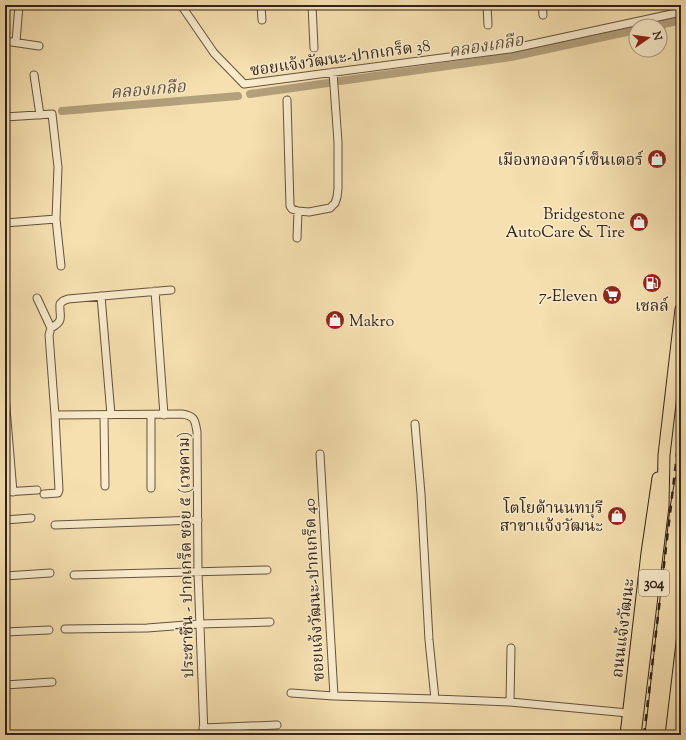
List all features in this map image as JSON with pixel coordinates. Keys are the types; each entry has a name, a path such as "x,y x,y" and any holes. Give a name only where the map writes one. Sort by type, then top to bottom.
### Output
{"main road":[{"name":"ถนนแจ้งวัฒนะ","path":"626,735 633,712 663,506 664,455 681,309"},
{"name":"304","path":"651,735 676,508 681,480"},
{"name":"304","path":"659,735 681,549"},
{"name":"ถนนแจ้งวัฒนะ","path":"633,712 635,735"}],"street":[{"path":"16,42 18,5"},
{"name":"ซอยแจ้งวัฒนะ-ปากเกร็ด 38","path":"181,5 214,53 244,84 510,49 681,12"},
{"path":"261,5 262,20"},
{"path":"312,5 314,48"},
{"path":"487,5 488,25"},
{"path":"542,5 543,15"},
{"path":"5,41 39,46"},
{"path":"287,100 290,206 298,212 309,212 330,208 337,197 338,189 338,142 334,72"},
{"path":"34,76 40,115"},
{"path":"5,117 52,114 58,167 56,219 61,266"},
{"path":"297,238 298,212"},
{"path":"5,223 56,219"},
{"path":"51,328 58,324 61,319 60,304 68,299 171,290"},
{"path":"155,291 164,415"},
{"path":"101,296 108,415 105,486"},
{"path":"5,396 9,492 58,492 55,415 49,335 51,328 37,298"},
{"name":"ประชาชื่น - ปากเกร็ด ซอย ๕ (เวชคาม)","path":"55,415 182,414 190,416 195,420 197,432 199,624 204,732"},
{"path":"151,488 152,415"},
{"path":"415,424 421,494 429,640 435,699"},
{"name":"ซอยแจ้งวัฒนะ-ปากเกร็ด 40","path":"320,454 334,696 510,702 633,712"},
{"path":"5,520 31,518"},
{"path":"55,525 198,520"},
{"path":"74,575 267,570"},
{"path":"5,576 50,573"},
{"path":"64,629 147,628 199,624 270,622"},
{"path":"5,632 49,630"},
{"path":"510,702 511,648"},
{"path":"5,685 52,682"},
{"path":"291,693 334,696"},
{"path":"204,732 277,725"}],"waterway":[{"name":"คลองเกลือ","path":"668,23 681,20"},
{"name":"คลองเกลือ","path":"340,81 511,57 628,32"},
{"name":"คลองเกลือ","path":"250,94 328,83"},
{"name":"คลองเกลือ","path":"62,111 238,96"}],"railway":[{"path":"644,735 681,420"}],"place":[{"name":"เมืองทองคาร์เซ็นเตอร์","path":"657,159"},
{"name":"Bridgestone AutoCare & Tire","path":"639,222"},
{"name":"เชลล์","path":"652,283"},
{"name":"7-Eleven","path":"612,295"},
{"name":"Makro","path":"335,320"},
{"name":"โตโยต้านนทบุรี สาขาแจ้งวัฒนะ","path":"617,516"}]}
